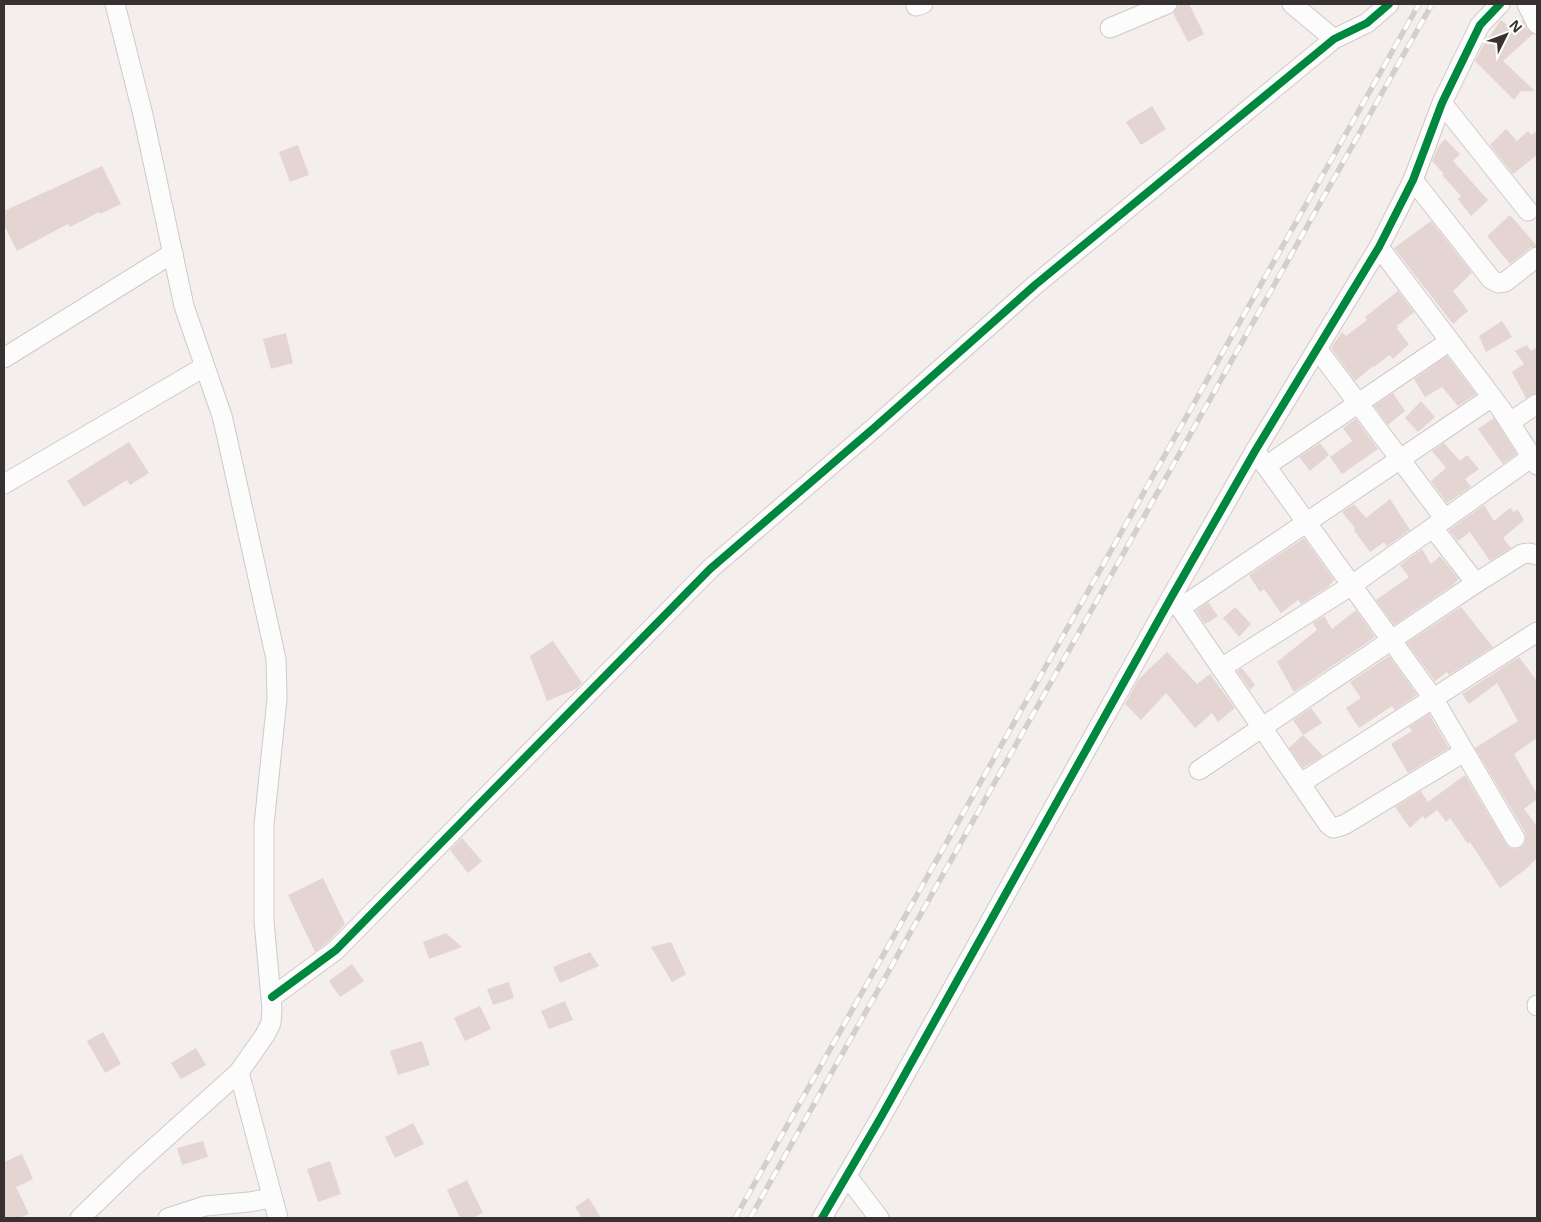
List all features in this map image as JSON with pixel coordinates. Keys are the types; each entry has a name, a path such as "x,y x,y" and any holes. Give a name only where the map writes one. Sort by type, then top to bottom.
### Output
{"street":[{"path":"83,1217 132,1168 239,1072 265,1035 271,1023 272,997 264,921 264,826 277,699 276,659 222,416 184,306 143,115 115,4"},
{"path":"1110,28 1167,4"},
{"path":"1292,4 1334,39"},
{"path":"272,997 336,950 710,569 875,427 1035,285 1334,39 1367,23 1389,4"},
{"path":"822,1218 1260,458 1318,350 1380,247 1413,180 1442,103 1480,25 1500,4"},
{"path":"1527,4 1537,24"},
{"path":"1442,103 1528,211"},
{"path":"1413,180 1491,279 1498,283 1505,282 1537,257"},
{"path":"1221,668 1352,585 1439,523 1535,461 1492,397 1380,247"},
{"path":"4,358 173,253"},
{"path":"1260,458 1358,404 1450,341"},
{"path":"1318,350 1400,459 1476,583"},
{"path":"4,484 204,367"},
{"path":"1176,602 1307,522 1492,397"},
{"path":"1510,422 1537,404"},
{"path":"1260,458 1433,698 1515,838"},
{"path":"1199,770 1476,583 1522,554 1529,552 1537,555"},
{"path":"1176,602 1328,824 1333,828 1344,826 1464,752"},
{"path":"1301,783 1537,632"},
{"path":"239,1072 278,1218"},
{"path":"847,1176 879,1218"},
{"path":"168,1218 205,1206 272,1198"}],"building":[{"path":"1180,4 1189,4 1204,34 1188,42 1173,13"},
{"path":"1501,20 1507,25 1510,23 1515,29 1523,20 1527,29 1533,34 1503,61 1535,91 1521,91 1514,100 1475,61 1484,44"},
{"path":"1152,106 1166,129 1141,145 1126,122"},
{"path":"1506,129 1517,141 1528,131 1531,135 1537,131 1537,155 1513,174 1490,145"},
{"path":"1445,139 1460,154 1453,161 1488,200 1471,216 1458,199 1461,196 1432,161 1438,147"},
{"path":"298,145 309,175 290,182 279,152"},
{"path":"102,166 121,204 100,214 99,212 70,227 68,224 17,251 4,225 4,211"},
{"path":"1510,215 1537,246 1530,248 1510,264 1487,236"},
{"path":"1431,221 1472,273 1453,291 1468,311 1453,324 1394,248"},
{"path":"1398,291 1414,312 1397,326 1397,329 1409,344 1393,359 1389,355 1355,381 1331,348 1342,332 1346,336 1367,320 1365,317"},
{"path":"1502,321 1512,337 1486,352 1479,336"},
{"path":"286,333 293,363 271,369 263,339"},
{"path":"1527,345 1531,351 1537,347 1537,393 1526,398 1512,372 1524,364 1515,351"},
{"path":"1447,356 1476,394 1458,406 1442,387 1425,397 1414,379"},
{"path":"1393,393 1405,411 1388,425 1374,406"},
{"path":"1421,401 1435,417 1418,432 1405,418"},
{"path":"1494,418 1517,454 1503,464 1478,429"},
{"path":"1356,419 1378,449 1342,474 1330,457 1352,441 1343,428"},
{"path":"129,442 149,473 130,485 127,480 84,507 67,481"},
{"path":"1320,443 1329,455 1310,471 1299,457"},
{"path":"1444,443 1460,461 1467,455 1479,469 1465,479 1471,487 1447,503 1431,481 1446,468 1432,451"},
{"path":"1390,499 1410,530 1387,546 1384,542 1370,552 1342,512 1354,504 1366,518"},
{"path":"1484,505 1494,521 1510,508 1514,512 1517,509 1524,520 1503,538 1511,548 1490,561 1470,532 1458,541 1449,530"},
{"path":"1304,538 1334,580 1328,587 1301,604 1298,600 1281,613 1264,589 1260,592 1249,575"},
{"path":"1422,549 1431,564 1440,556 1459,579 1394,625 1376,600 1409,577 1400,565"},
{"path":"1208,602 1218,616 1205,624 1196,611"},
{"path":"1235,607 1251,624 1239,637 1223,618"},
{"path":"1461,607 1493,647 1449,675 1447,672 1435,681 1407,643"},
{"path":"1356,610 1375,637 1294,692 1277,662 1317,630 1313,623 1324,616 1332,629"},
{"path":"553,641 582,683 576,689 547,701 530,656"},
{"path":"1167,652 1197,684 1210,674 1235,708 1218,722 1212,713 1195,728 1166,693 1141,720 1125,704 1138,680"},
{"path":"1389,656 1417,695 1395,710 1392,706 1359,728 1346,708 1361,698 1350,682"},
{"path":"1519,657 1537,681 1537,738 1514,754 1537,794 1537,799 1524,809 1537,826 1537,858 1526,869 1500,888 1470,842 1468,844 1450,818 1446,822 1437,810 1425,819 1423,816 1410,828 1395,807 1421,791 1428,802 1465,775 1506,844 1510,848 1516,849 1524,844 1525,832 1475,748 1518,721 1497,683 1469,704 1462,694"},
{"path":"1242,668 1255,685 1250,690 1237,671"},
{"path":"1311,708 1322,723 1303,735 1293,720"},
{"path":"1429,714 1449,748 1408,773 1391,744 1412,731 1409,727"},
{"path":"1303,735 1323,756 1303,768 1289,748"},
{"path":"462,838 482,861 468,873 450,850"},
{"path":"323,878 345,924 329,941 315,952 288,895"},
{"path":"446,933 462,947 429,959 423,942"},
{"path":"671,942 686,974 672,982 651,947"},
{"path":"590,952 599,966 560,983 553,967"},
{"path":"352,964 364,981 340,997 329,981"},
{"path":"509,982 514,998 493,1005 487,989"},
{"path":"565,1001 573,1020 549,1029 541,1011"},
{"path":"480,1006 491,1029 465,1041 454,1018"},
{"path":"103,1032 121,1064 105,1073 87,1041"},
{"path":"422,1041 430,1065 398,1075 390,1051"},
{"path":"196,1048 206,1065 181,1079 171,1063"},
{"path":"413,1123 424,1144 395,1158 385,1137"},
{"path":"203,1141 208,1157 182,1165 177,1148"},
{"path":"22,1154 33,1179 16,1187 29,1214 19,1218 4,1218 4,1162"},
{"path":"330,1161 341,1194 318,1202 307,1169"},
{"path":"467,1180 483,1213 472,1218 460,1218 447,1190"},
{"path":"589,1198 601,1218 582,1218 575,1207"}],"railway":[{"path":"735,1218 1419,4"},
{"path":"750,1218 1432,4"}],"cycle path":[{"path":"272,997 336,950 710,569 875,427 1035,285 1334,39 1367,23 1389,4"},
{"path":"822,1218 881,1117 1255,451 1379,247 1413,180 1442,103 1480,25 1500,4"}]}
